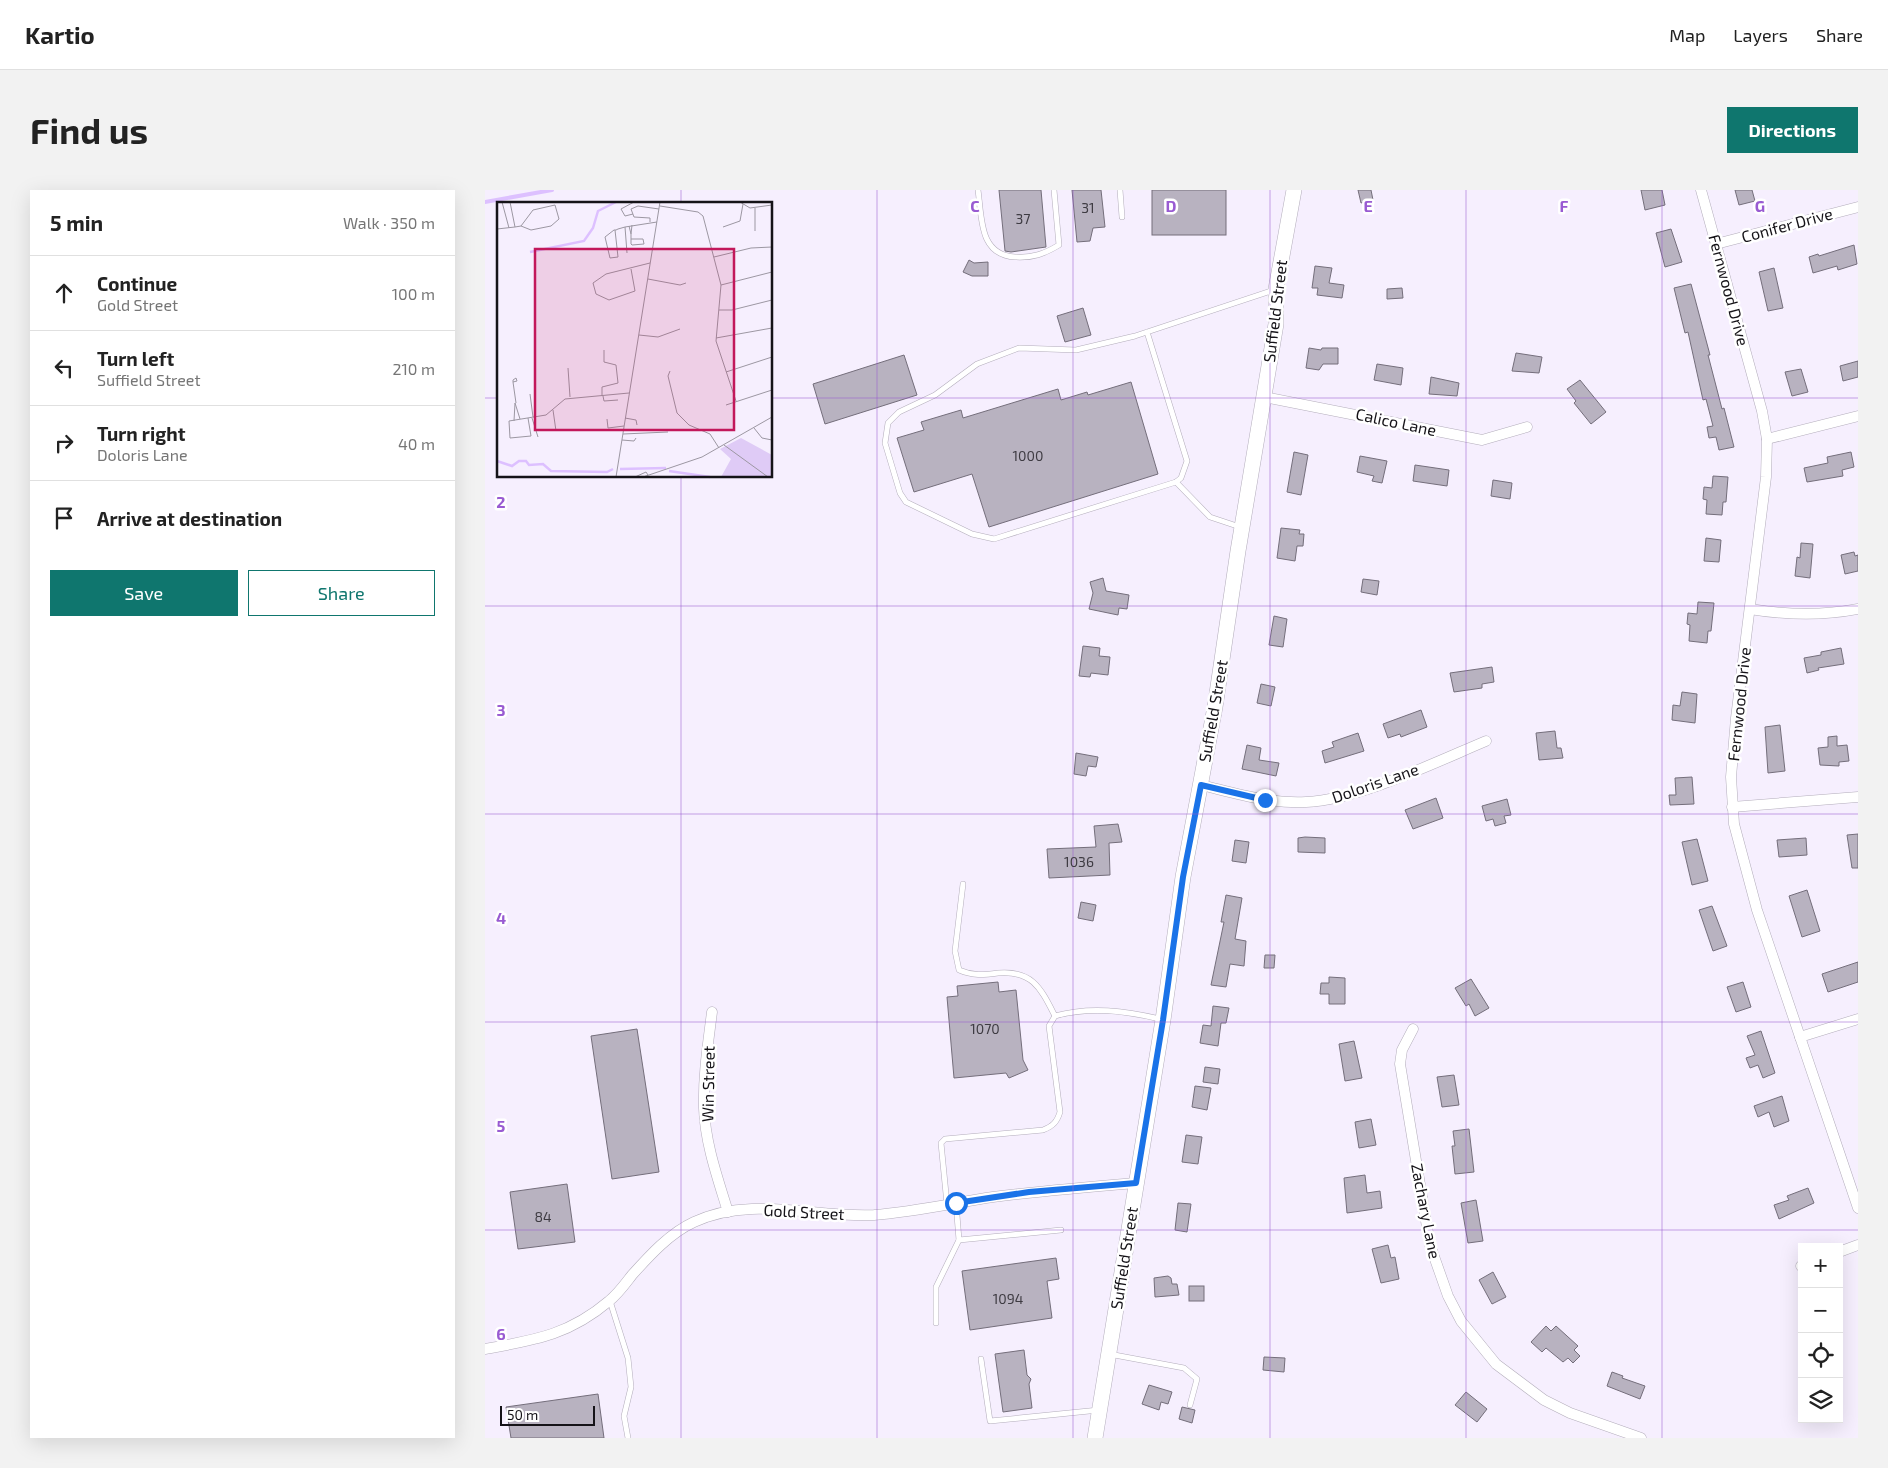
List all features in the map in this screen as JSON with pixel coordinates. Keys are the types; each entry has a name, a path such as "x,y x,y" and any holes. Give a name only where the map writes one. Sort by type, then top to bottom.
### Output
{"main road":[{"name":"Suffield Street","path":"1095,1438 1163,1020 1183,877 1215,707 1276,324 1276,289 1294,190"}],"street":[{"name":"Fernwood Drive","path":"1701,190 1762,411 1767,439 1766,477 1736,718 1731,777 1732,807 1747,876 1858,1208"},
{"name":"Conifer Drive","path":"1716,244 1858,207"},
{"name":"Calico Lane","path":"1264,397 1482,440 1527,427"},
{"path":"1767,439 1858,416"},
{"path":"1750,609 1783,614 1811,614 1858,609"},
{"name":"Doloris Lane","path":"1201,785 1265,800 1305,803 1331,799 1388,780 1486,741"},
{"path":"1732,807 1858,797"},
{"name":"Win Street","path":"712,1012 705,1070 704,1109 708,1142 728,1212"},
{"path":"1800,1037 1858,1019"},
{"name":"Zachary Lane","path":"1413,1029 1402,1050 1400,1064 1430,1245 1444,1287 1461,1321 1496,1364 1544,1400 1570,1413 1641,1438"},
{"name":"Gold Street","path":"485,1349 541,1339 561,1332 610,1300 652,1253 669,1238 695,1222 728,1212 767,1208 830,1214 874,1215 1029,1192 1136,1183"},
{"path":"1843,1251 1858,1245"}],"lane":[{"path":"978,190 985,235 992,249 1004,256 1027,257 1042,255 1059,245 1054,190"},
{"path":"1120,190 1123,217"},
{"path":"1147,332 1187,461 1181,478 1176,482 994,539 972,534 906,502 900,493 885,443 888,423 895,415 935,395 977,364 1019,348 1076,350 1147,332 1276,289"},
{"path":"1176,482 1210,517 1242,528"},
{"path":"963,884 955,951 959,970 971,975 1018,973 1032,979 1042,990 1055,1016"},
{"path":"936,1323 936,1287 959,1240 941,1143 945,1139 1043,1130 1057,1121 1060,1112 1049,1026 1055,1016 1068,1012 1106,1010 1163,1020"},
{"path":"959,1240 1061,1230"},
{"path":"610,1300 628,1358 631,1387 624,1416 628,1438"},
{"path":"1109,1354 1184,1368 1197,1379 1190,1405"},
{"path":"981,1359 990,1422 1099,1410"}],"building":[{"path":"999,190 1041,190 1046,247 1011,252 1005,251"},
{"path":"1072,190 1101,190 1105,227 1093,228 1090,241 1077,242"},
{"path":"1152,190 1226,190 1226,235 1152,235"},
{"path":"1358,190 1371,190 1373,200 1361,203"},
{"path":"1641,190 1662,190 1665,205 1645,210"},
{"path":"1735,190 1752,190 1755,201 1739,205"},
{"path":"1671,229 1682,262 1665,267 1656,233"},
{"path":"1854,245 1857,264 1838,270 1837,266 1813,273 1809,257 1818,254 1819,256"},
{"path":"969,260 974,263 988,262 988,276 972,276 963,272"},
{"path":"1315,266 1332,268 1329,283 1344,285 1342,298 1317,295 1318,288 1312,288"},
{"path":"1774,268 1783,308 1768,311 1759,272"},
{"path":"1691,284 1722,409 1724,408 1734,447 1719,450 1716,437 1709,438 1707,427 1713,426 1706,399 1703,400 1688,332 1685,333 1674,288"},
{"path":"1402,288 1403,298 1387,299 1387,289"},
{"path":"1083,308 1091,335 1065,342 1057,316"},
{"path":"1309,348 1321,350 1322,348 1338,348 1338,364 1323,364 1319,370 1306,368"},
{"path":"1516,353 1542,357 1539,373 1512,371"},
{"path":"904,355 917,395 825,424 813,384"},
{"path":"1858,361 1858,377 1843,381 1840,366"},
{"path":"1377,364 1403,368 1401,385 1374,380"},
{"path":"1801,369 1808,392 1792,396 1785,372"},
{"path":"1431,377 1459,383 1457,396 1429,394"},
{"path":"1580,380 1606,412 1591,424 1574,403 1576,401 1567,389"},
{"path":"1131,382 1158,474 989,527 972,474 914,492 897,438 924,430 921,422 961,410 963,418 1058,389 1061,400 1087,392 1088,395"},
{"path":"1294,452 1308,455 1301,495 1287,492"},
{"path":"1851,452 1854,467 1842,470 1843,476 1807,482 1804,468 1828,463 1827,457"},
{"path":"1360,456 1387,461 1382,483 1372,481 1374,476 1357,472"},
{"path":"1415,465 1449,470 1447,486 1413,481"},
{"path":"1713,476 1728,477 1726,502 1723,502 1722,515 1706,514 1707,500 1703,499 1704,487 1712,488"},
{"path":"1493,480 1512,483 1510,499 1491,496"},
{"path":"1281,528 1300,530 1299,534 1304,534 1303,546 1297,546 1295,561 1277,558"},
{"path":"1706,538 1721,540 1719,562 1704,561"},
{"path":"1801,543 1813,544 1810,578 1795,576 1797,557 1800,558"},
{"path":"1854,552 1855,556 1858,555 1858,571 1845,574 1841,555"},
{"path":"1103,578 1106,591 1129,595 1127,609 1119,608 1118,615 1089,609 1093,593 1090,582"},
{"path":"1363,579 1379,581 1377,595 1361,592"},
{"path":"1698,602 1714,603 1711,631 1708,631 1707,643 1689,641 1690,625 1687,624 1688,613 1697,614"},
{"path":"1274,616 1287,619 1283,647 1269,645"},
{"path":"1083,646 1100,648 1099,656 1110,657 1108,675 1091,673 1090,677 1079,676"},
{"path":"1841,648 1844,664 1818,668 1819,670 1807,673 1804,658 1821,655 1821,652"},
{"path":"1492,667 1494,682 1482,684 1482,688 1454,692 1450,673"},
{"path":"1261,684 1275,687 1271,706 1257,703"},
{"path":"1682,692 1697,694 1695,723 1672,720 1673,705 1680,706"},
{"path":"1421,710 1427,727 1401,737 1400,734 1388,738 1383,724"},
{"path":"1780,725 1785,771 1768,773 1765,727"},
{"path":"1555,731 1557,748 1561,748 1563,758 1539,760 1536,733"},
{"path":"1358,733 1364,751 1325,763 1322,751 1334,747 1332,742"},
{"path":"1837,736 1837,746 1847,745 1849,761 1839,762 1839,766 1820,765 1818,748 1828,747 1828,737"},
{"path":"1247,745 1261,748 1259,760 1279,763 1276,776 1242,769"},
{"path":"1076,753 1098,757 1096,767 1088,766 1086,776 1074,774"},
{"path":"1692,777 1694,804 1670,805 1669,795 1676,795 1675,778"},
{"path":"1436,798 1443,818 1413,829 1405,810"},
{"path":"1507,799 1511,815 1504,816 1506,823 1495,826 1493,819 1486,821 1482,806"},
{"path":"1118,824 1122,842 1109,843 1110,875 1049,878 1047,849 1096,847 1094,826"},
{"path":"1858,834 1858,868 1852,868 1847,835"},
{"path":"1298,838 1325,838 1325,853 1298,852"},
{"path":"1806,838 1807,855 1779,857 1777,840"},
{"path":"1697,839 1708,881 1692,885 1682,842"},
{"path":"1235,840 1249,842 1246,863 1232,861"},
{"path":"1807,890 1820,931 1802,937 1789,896"},
{"path":"1226,895 1242,898 1235,939 1246,941 1244,966 1230,964 1226,987 1211,985 1224,922 1221,922"},
{"path":"1081,902 1096,905 1093,921 1078,918"},
{"path":"1712,906 1727,946 1713,951 1699,910"},
{"path":"1265,955 1275,955 1274,968 1264,968"},
{"path":"1858,962 1858,982 1828,992 1822,974"},
{"path":"1329,977 1345,978 1345,1004 1329,1004 1329,994 1320,994 1321,983 1329,983"},
{"path":"1471,979 1489,1008 1475,1016 1469,1004 1466,1006 1455,988"},
{"path":"998,982 999,992 1016,990 1023,1060 1028,1070 1009,1078 1006,1073 954,1078 947,997 958,996 957,986"},
{"path":"1743,982 1751,1007 1736,1012 1727,987"},
{"path":"1213,1006 1229,1008 1226,1023 1221,1023 1218,1046 1200,1043 1203,1025 1211,1026"},
{"path":"637,1029 659,1172 612,1179 591,1036"},
{"path":"1761,1031 1775,1073 1763,1078 1758,1065 1750,1068 1746,1058 1755,1055 1747,1036"},
{"path":"1354,1041 1362,1078 1345,1081 1339,1044"},
{"path":"1205,1067 1220,1069 1218,1084 1203,1082"},
{"path":"1454,1075 1459,1105 1442,1107 1437,1077"},
{"path":"1195,1086 1211,1088 1207,1110 1192,1107"},
{"path":"1782,1096 1789,1121 1774,1127 1769,1112 1758,1117 1754,1106"},
{"path":"1371,1119 1376,1145 1359,1148 1355,1122"},
{"path":"1469,1129 1474,1172 1455,1174 1452,1146 1455,1146 1453,1131"},
{"path":"1186,1135 1202,1137 1198,1164 1182,1162"},
{"path":"1365,1175 1367,1193 1380,1191 1382,1208 1347,1213 1344,1178"},
{"path":"567,1184 575,1242 518,1249 510,1192"},
{"path":"1808,1188 1814,1203 1779,1219 1774,1205 1789,1200 1787,1196"},
{"path":"1476,1200 1483,1241 1468,1243 1461,1203"},
{"path":"1178,1203 1191,1204 1187,1232 1175,1230"},
{"path":"1388,1245 1391,1258 1395,1257 1399,1279 1381,1283 1372,1249"},
{"path":"1056,1258 1059,1279 1047,1281 1052,1318 970,1330 962,1271"},
{"path":"1493,1272 1506,1297 1492,1304 1479,1280"},
{"path":"1168,1276 1171,1278 1172,1284 1177,1284 1179,1295 1155,1297 1154,1278"},
{"path":"1189,1286 1204,1286 1204,1301 1189,1301"},
{"path":"1546,1326 1551,1331 1556,1326 1578,1346 1574,1350 1580,1356 1573,1363 1568,1358 1563,1362 1546,1348 1542,1352 1531,1342"},
{"path":"1024,1350 1027,1375 1031,1379 1029,1384 1032,1408 1003,1412 995,1354"},
{"path":"1264,1357 1285,1358 1284,1372 1263,1370"},
{"path":"1612,1372 1623,1376 1622,1378 1645,1386 1640,1399 1607,1386"},
{"path":"1149,1385 1172,1392 1168,1404 1161,1402 1159,1410 1142,1404"},
{"path":"1466,1392 1487,1409 1477,1422 1455,1405"},
{"path":"598,1394 604,1438 511,1438 506,1407"},
{"path":"1182,1407 1195,1410 1192,1423 1179,1419"}],"waterway":[{"path":"485,202 552,190"}],"route":[{"path":"956,1203 1029,1192 1136,1183 1163,1020 1183,877 1201,785 1265,800"}]}
